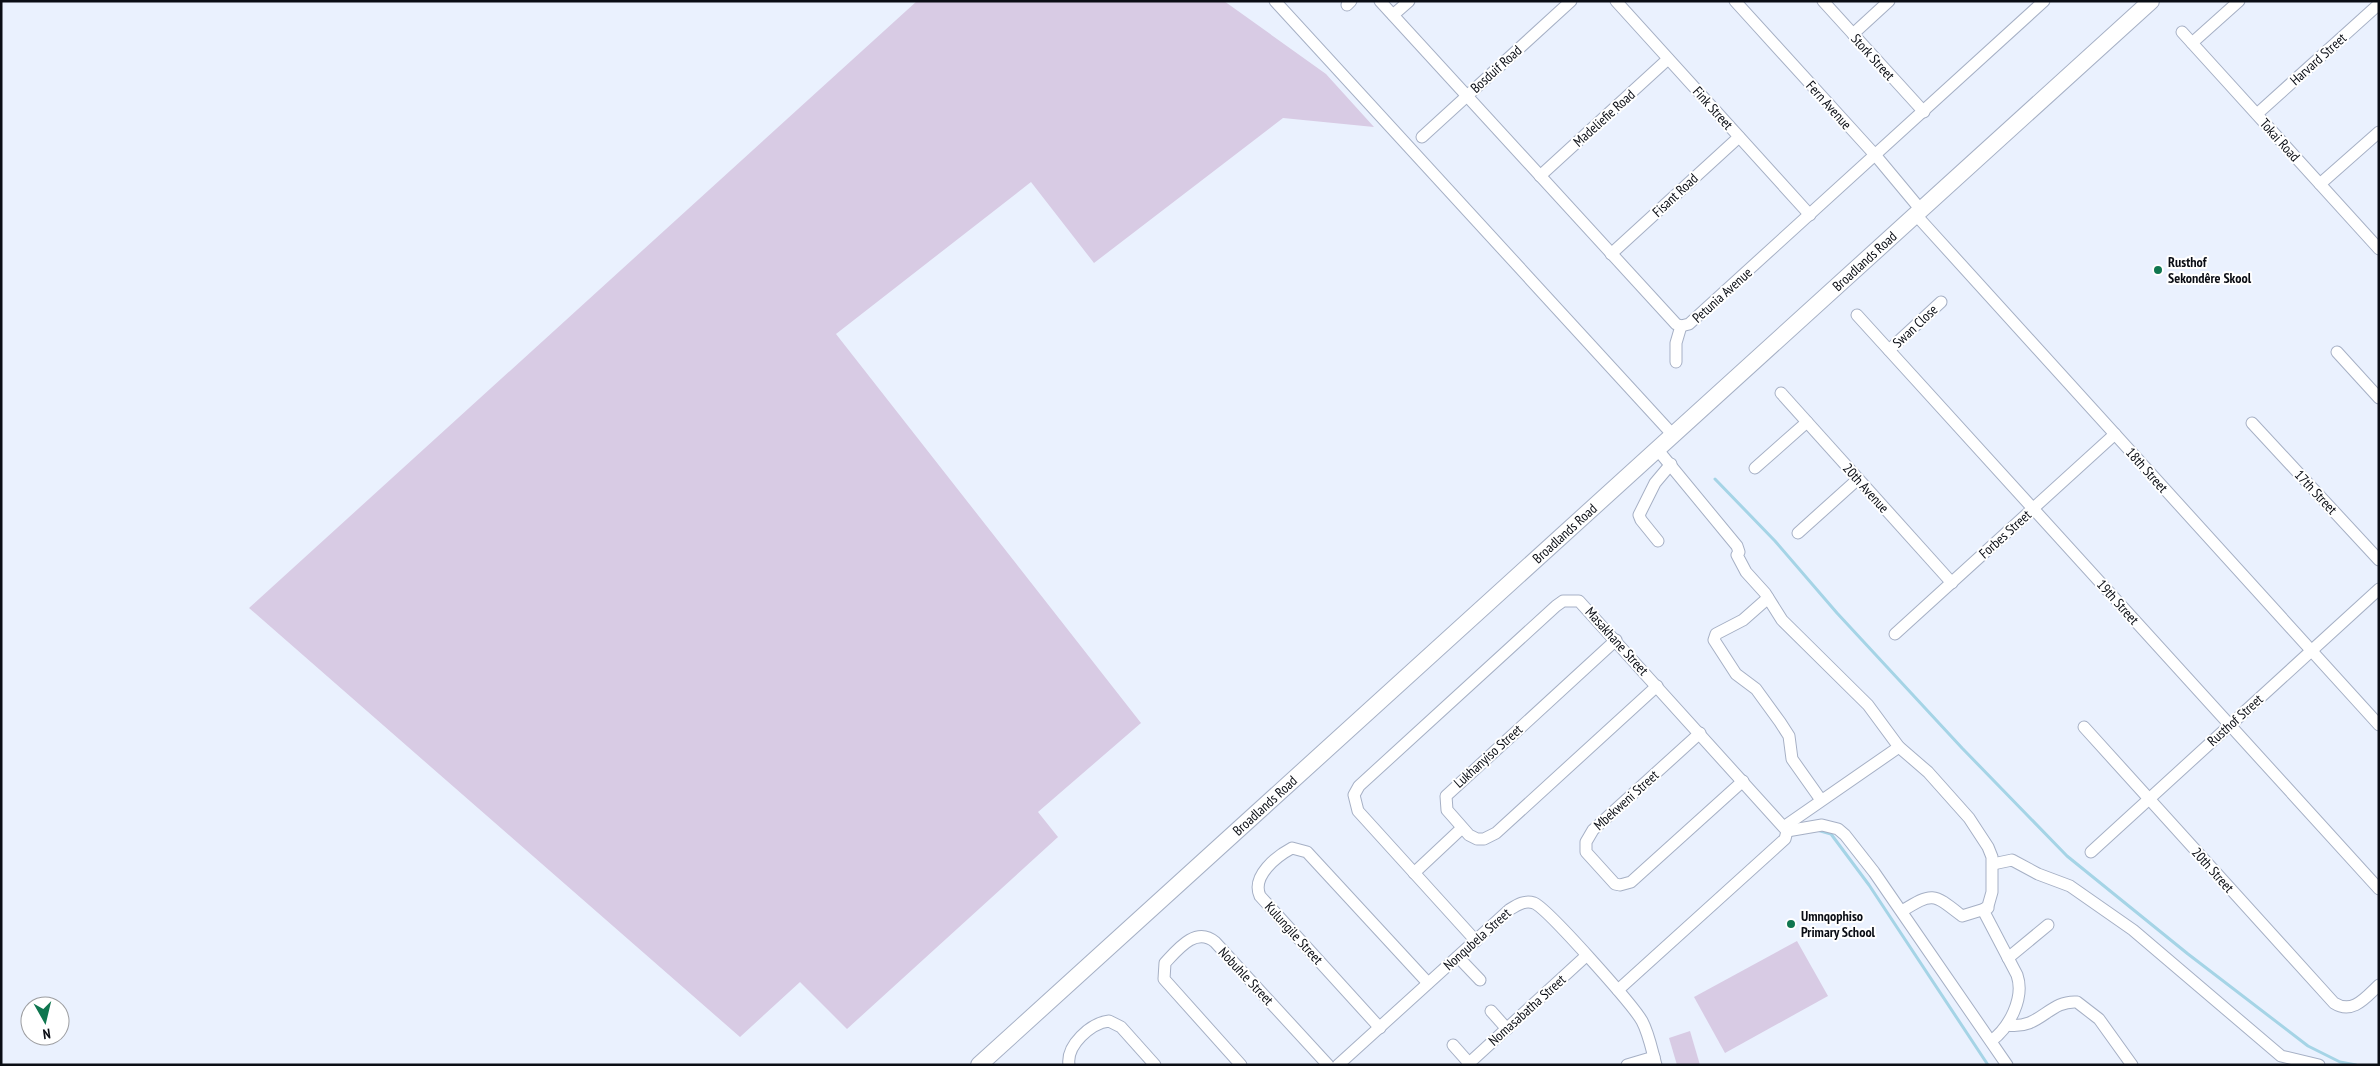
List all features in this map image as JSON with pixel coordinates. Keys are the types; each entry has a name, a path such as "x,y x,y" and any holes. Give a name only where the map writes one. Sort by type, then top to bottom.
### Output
{"main road":[{"name":"Broadlands Road","path":"979,1065 2151,1"}],"street":[{"path":"1275,1 1673,435"},
{"name":"Petunia Avenue","path":"1380,1 1611,254 1676,324 1681,326 1689,324 1810,216 2044,1"},
{"path":"1393,16 1409,1"},
{"name":"Bosduif Road","path":"1422,137 1571,1"},
{"name":"Fink Street","path":"1616,1 1810,216"},
{"name":"Fern Avenue","path":"1735,1 1876,156 1918,212"},
{"name":"Stork Street","path":"1823,1 1924,112"},
{"path":"1853,34 1889,1"},
{"path":"2192,43 2239,1"},
{"name":"Harvard Street","path":"2257,114 2379,4"},
{"name":"Tokai Road","path":"2182,32 2379,249"},
{"name":"Madeliefie Road","path":"1540,176 1668,59"},
{"path":"2320,184 2379,132"},
{"name":"Fisant Road","path":"1611,254 1739,137"},
{"name":"18th Street","path":"1918,212 2115,434 2379,725"},
{"name":"Swan Close","path":"1889,350 1941,302"},
{"name":"19th Street","path":"1857,315 2379,889"},
{"path":"1676,362 1676,343 1681,326"},
{"path":"2337,352 2379,398"},
{"name":"20th Avenue","path":"1781,393 1952,583"},
{"path":"1755,468 1807,422"},
{"name":"17th Street","path":"2252,423 2379,560"},
{"name":"Forbes Street","path":"1896,634 2115,434"},
{"path":"1657,450 1737,546 1739,552 1737,555 1746,572 1768,598 1782,620 1868,705 1899,747 1928,772 1958,804 1988,847 1993,864 1992,892 1988,906 1982,910 2008,958 2019,984 2015,1006 2005,1030 1991,1041"},
{"path":"1658,541 1641,520 1639,513 1655,483 1670,464"},
{"path":"1798,533 1858,479"},
{"name":"Rusthof Street","path":"2091,852 2379,589"},
{"path":"1768,598 1743,620 1715,636 1714,640 1736,674 1756,689 1780,722 1788,736 1792,759 1821,800"},
{"name":"Masakhane Street","path":"1476,941 1358,811 1354,795 1359,786 1563,601 1579,600 1786,829"},
{"name":"Lukhanyiso Street","path":"1616,640 1446,796 1447,810 1462,828 1469,835 1477,839 1484,839 1496,833 1657,686"},
{"name":"20th Street","path":"2084,727 2334,1003 2346,1008 2357,1005 2379,985"},
{"name":"Mbekweni Street","path":"1700,733 1593,830 1586,842 1586,852 1614,884 1620,885 1631,882 1743,781"},
{"path":"1618,990 1785,840 1786,829 1821,800 1899,747"},
{"path":"1786,829 1822,825 1838,829 1874,872 1902,911 2007,1065"},
{"path":"1414,872 1462,828"},
{"name":"Kulungile Street","path":"1380,1028 1260,896 1258,881 1260,875 1292,848 1307,852 1428,983"},
{"path":"1993,864 2012,860 2038,874 2070,886 2133,930 2280,1056 2290,1062 2318,1065"},
{"path":"1902,911 1924,898 1939,898 1962,916 1986,908"},
{"name":"Nonqubela Street","path":"1338,1065 1509,910 1522,903 1529,902 1546,911 1618,990 1643,1024 1655,1061"},
{"path":"2008,958 2048,925"},
{"name":"Nobuhle Street","path":"1240,1065 1164,979 1165,963 1196,937 1205,936 1215,942 1328,1065"},
{"path":"1458,956 1480,980"},
{"name":"Nomasabatha Street","path":"1468,1064 1586,956"},
{"path":"2007,1025 2028,1026 2061,1005 2077,1002 2099,1019 2132,1065"},
{"path":"1491,1011 1507,1029"},
{"path":"1069,1065 1071,1048 1095,1025 1109,1021 1121,1028 1155,1065"},
{"path":"1453,1045 1468,1064"},
{"path":"1627,1065 1655,1061"}],"shaded area":[{"path":"917,1 1224,1 1326,74 1374,127 1283,118 1094,263 1031,182 836,334 1141,723 1038,812 1058,837 847,1029 800,982 740,1037 249,608"},
{"path":"1797,941 1828,996 1725,1053 1694,997"},
{"path":"1690,1031 1700,1065 1677,1065 1669,1038"}],"waterway":[{"path":"1715,479 1775,541 1837,613 1962,748 2067,856 2188,954 2308,1046 2340,1062 2356,1065"},
{"path":"1817,830 1831,834 1869,885 1988,1065"}],"place":[{"name":"Rusthof Sekondêre Skool","path":"2158,270"},
{"name":"Umnqophiso Primary School","path":"1791,924"}]}
